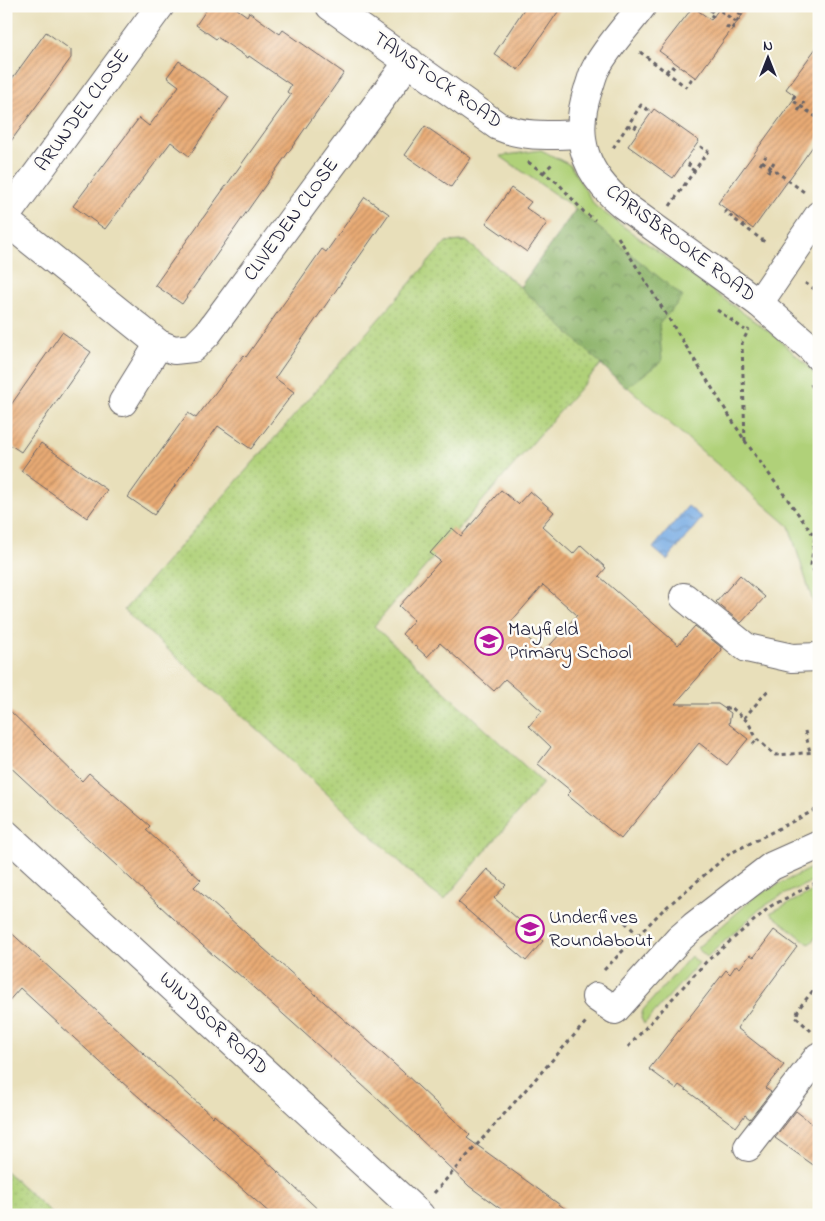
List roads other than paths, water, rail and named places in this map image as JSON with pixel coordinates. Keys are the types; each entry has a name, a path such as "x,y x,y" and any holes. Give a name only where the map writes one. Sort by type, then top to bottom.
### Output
{"street":[{"name":"ARUNDEL CLOSE","path":"6,216 160,6"},
{"name":"TAVISTOCK ROAD","path":"330,6 498,126 514,133 529,136 580,134"},
{"name":"CARISBROOKE ROAD","path":"642,6 596,68 582,106 580,134 585,157 594,176 605,191 764,307 814,369"},
{"name":"CLIVEDEN CLOSE","path":"6,221 159,344 174,350 193,348 208,333 409,61"},
{"path":"764,307 815,206"},
{"path":"123,402 159,344"},
{"path":"684,597 747,648 792,658 819,658"},
{"name":"WINDSOR ROAD","path":"6,834 419,1214"},
{"path":"601,1001 615,1010 679,939 772,866 819,846"},
{"path":"748,1147 814,1048"}],"water":[{"path":"688,506 702,518 667,560 653,548"}],"place":[{"name":"Mayfield Primary School","path":"489,641"},
{"name":"Underfives Roundabout","path":"530,929"}]}
